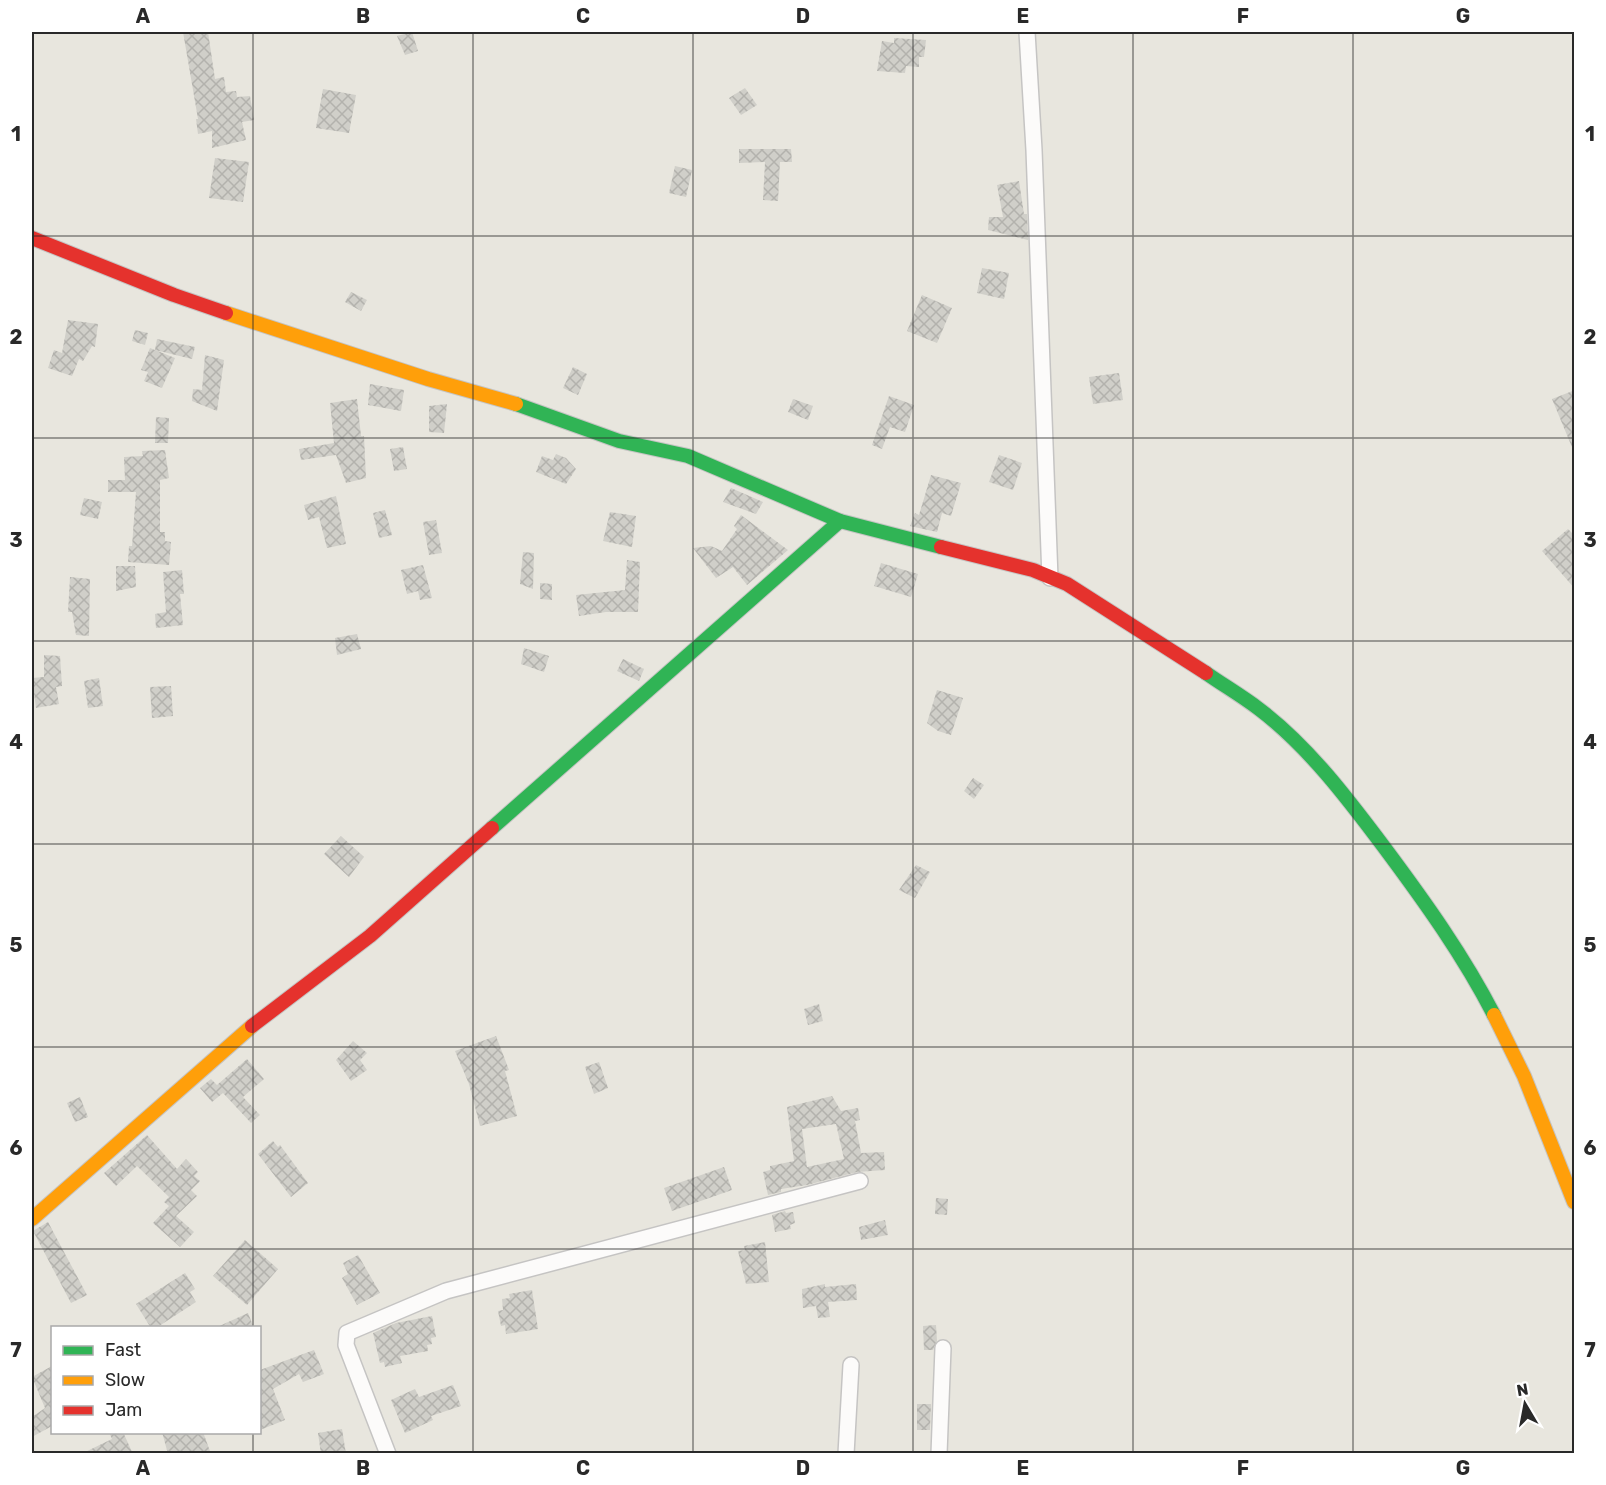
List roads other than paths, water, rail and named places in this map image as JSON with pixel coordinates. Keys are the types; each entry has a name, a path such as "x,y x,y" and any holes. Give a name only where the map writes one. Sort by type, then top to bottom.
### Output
{"street":[{"path":"1027,32 1034,150 1050,578"},
{"path":"32,238 174,295 289,334 428,379 524,406 619,441 688,456 840,521 1033,570 1103,606 1260,709 1305,751 1354,807 1443,925 1475,978 1519,1066 1575,1202"},
{"path":"32,1219 251,1027 370,936 840,521"},
{"path":"388,1454 346,1346 347,1333 446,1291 860,1181"},
{"path":"939,1454 943,1348"},
{"path":"846,1454 852,1365"}]}
